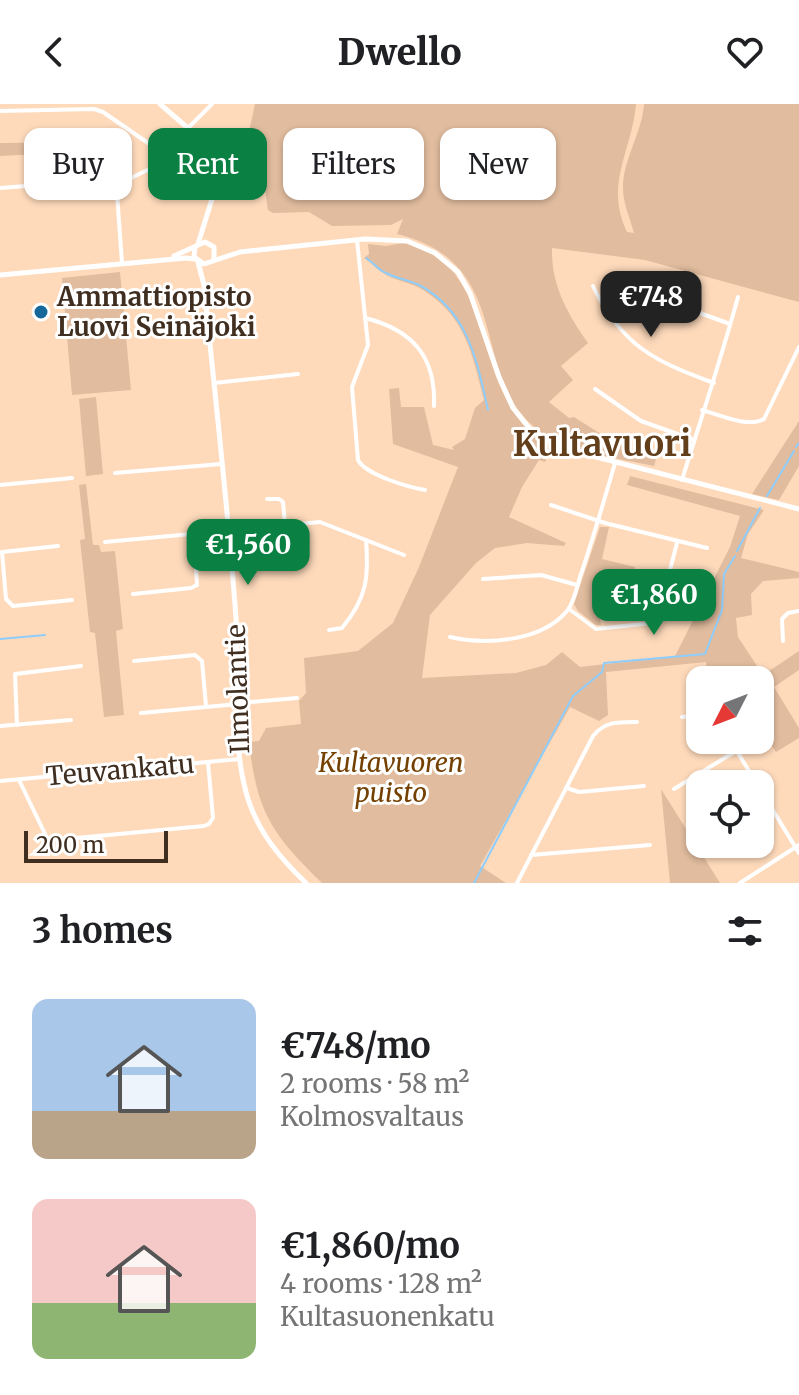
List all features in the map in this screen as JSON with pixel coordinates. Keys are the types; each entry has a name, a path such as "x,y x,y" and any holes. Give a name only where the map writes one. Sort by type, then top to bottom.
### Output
{"street":[{"path":"160,104 189,127 209,150 217,173 217,183 197,245 196,260"},
{"path":"189,127 212,104"},
{"path":"0,111 79,109 103,112 124,128"},
{"path":"132,134 158,153 162,163 132,178"},
{"path":"0,188 24,186"},
{"path":"117,200 122,263"},
{"path":"205,222 216,254 212,261"},
{"path":"0,275 186,258 204,264 240,252 357,240 407,241 435,253 458,272 470,293 506,394 521,419 550,443 615,463 799,509"},
{"path":"357,240 367,352 352,387 358,460 365,469 411,488 425,490"},
{"path":"165,260 197,245 240,252"},
{"name":"Ilmolantie","path":"196,260 204,285 237,628 240,759 248,799 264,835 302,882"},
{"name":"Ilmolantie","path":"204,285 212,261"},
{"path":"593,286 611,319 642,350 679,371 714,383"},
{"path":"668,289 699,315 730,324"},
{"path":"682,480 738,297"},
{"path":"365,318 393,327 423,353 432,375 434,406"},
{"path":"702,410 749,423 760,422 799,347"},
{"path":"214,383 298,374"},
{"path":"595,389 641,421 694,440"},
{"path":"450,637 489,640 531,634 550,626 569,609 615,463"},
{"path":"115,473 221,464"},
{"path":"0,485 72,478"},
{"path":"267,499 283,502 285,524"},
{"path":"551,505 677,543 707,548"},
{"path":"105,542 320,522 404,555"},
{"path":"133,594 197,585 194,534"},
{"path":"329,630 342,628 351,618 369,576 366,540"},
{"path":"569,609 596,629 652,623 658,616 677,543"},
{"path":"58,546 1,552 6,599 13,606 72,600"},
{"path":"483,579 541,575 577,585"},
{"path":"783,641 782,619 788,613 799,611"},
{"path":"134,661 195,655 202,661 206,706"},
{"path":"17,725 15,674 81,666"},
{"path":"141,713 297,698"},
{"path":"682,717 686,717"},
{"path":"0,726 71,720"},
{"path":"517,883 598,730 610,723 637,722"},
{"path":"674,789 731,754"},
{"name":"Teuvankatu","path":"0,781 240,759"},
{"path":"19,780 43,833 55,840 204,826 213,818 208,762"},
{"path":"567,788 579,792 644,786"},
{"path":"740,883 798,849 774,811"},
{"path":"531,855 650,845"}],"green space":[{"path":"255,104 636,104 621,168 618,198 627,232 634,233 623,184 644,104 799,104 799,302 645,260 552,248 557,286 573,321 588,343 561,366 573,380 549,402 569,418 574,417 612,441 656,459 654,466 568,446 542,433 519,410 504,383 476,296 460,270 435,249 397,234 403,219 391,225 332,226 309,212 273,213 268,210 267,128 250,128"},
{"path":"0,143 24,143 24,155 0,156"},
{"name":"Kultavuoren puisto","path":"403,243 435,256 457,277 472,304 506,397 524,425 551,447 545,462 539,460 522,487 509,517 566,543 564,546 527,543 495,548 476,563 430,615 422,678 516,673 546,665 562,652 580,667 675,656 730,547 740,516 627,485 630,476 764,510 748,534 741,558 799,572 799,578 763,581 751,594 752,615 736,618 738,637 757,666 706,666 706,662 606,672 608,715 599,721 570,707 480,866 506,883 322,883 279,836 270,821 262,805 252,766 249,742 259,741 266,728 301,724 299,701 306,693 304,658 358,651 393,623 419,567 458,467 393,444 389,389 399,388 401,407 424,407 433,445 454,450 452,447 465,439 475,408 484,400 465,338 449,312 423,290 388,276 364,258 369,254 368,244 386,246"},
{"path":"120,272 131,390 72,395 62,278"},
{"path":"96,397 103,474 86,476 79,399"},
{"path":"799,421 799,466 779,500 752,494"},
{"path":"86,484 93,545 99,545 101,552 115,551 123,629 116,631 124,715 104,717 95,633 90,632 80,540 85,539 79,485"},
{"path":"600,527 609,527 602,559 635,567 630,593 597,596 601,625 596,625 574,604"},
{"name":"Kultavuoren puisto","path":"799,651 799,670 774,687 774,668"},
{"name":"Kultavuoren puisto","path":"774,687 799,728 799,738 776,752"},
{"path":"661,789 686,829 686,858 704,858 720,883 670,883"}],"waterway":[{"path":"366,258 383,272 421,286 450,310 475,357 488,410"},
{"path":"796,447 799,443"},
{"path":"767,496 794,451"},
{"path":"737,551 760,508"},
{"path":"474,883 573,696 602,672 604,663 705,654 722,610 724,574 735,556"},
{"path":"0,639 45,635"}],"place":[{"name":"Ammattiopisto Luovi Seinäjoki","path":"41,312"}],"district":[{"name":"Kultavuori","path":"602,444"}]}
